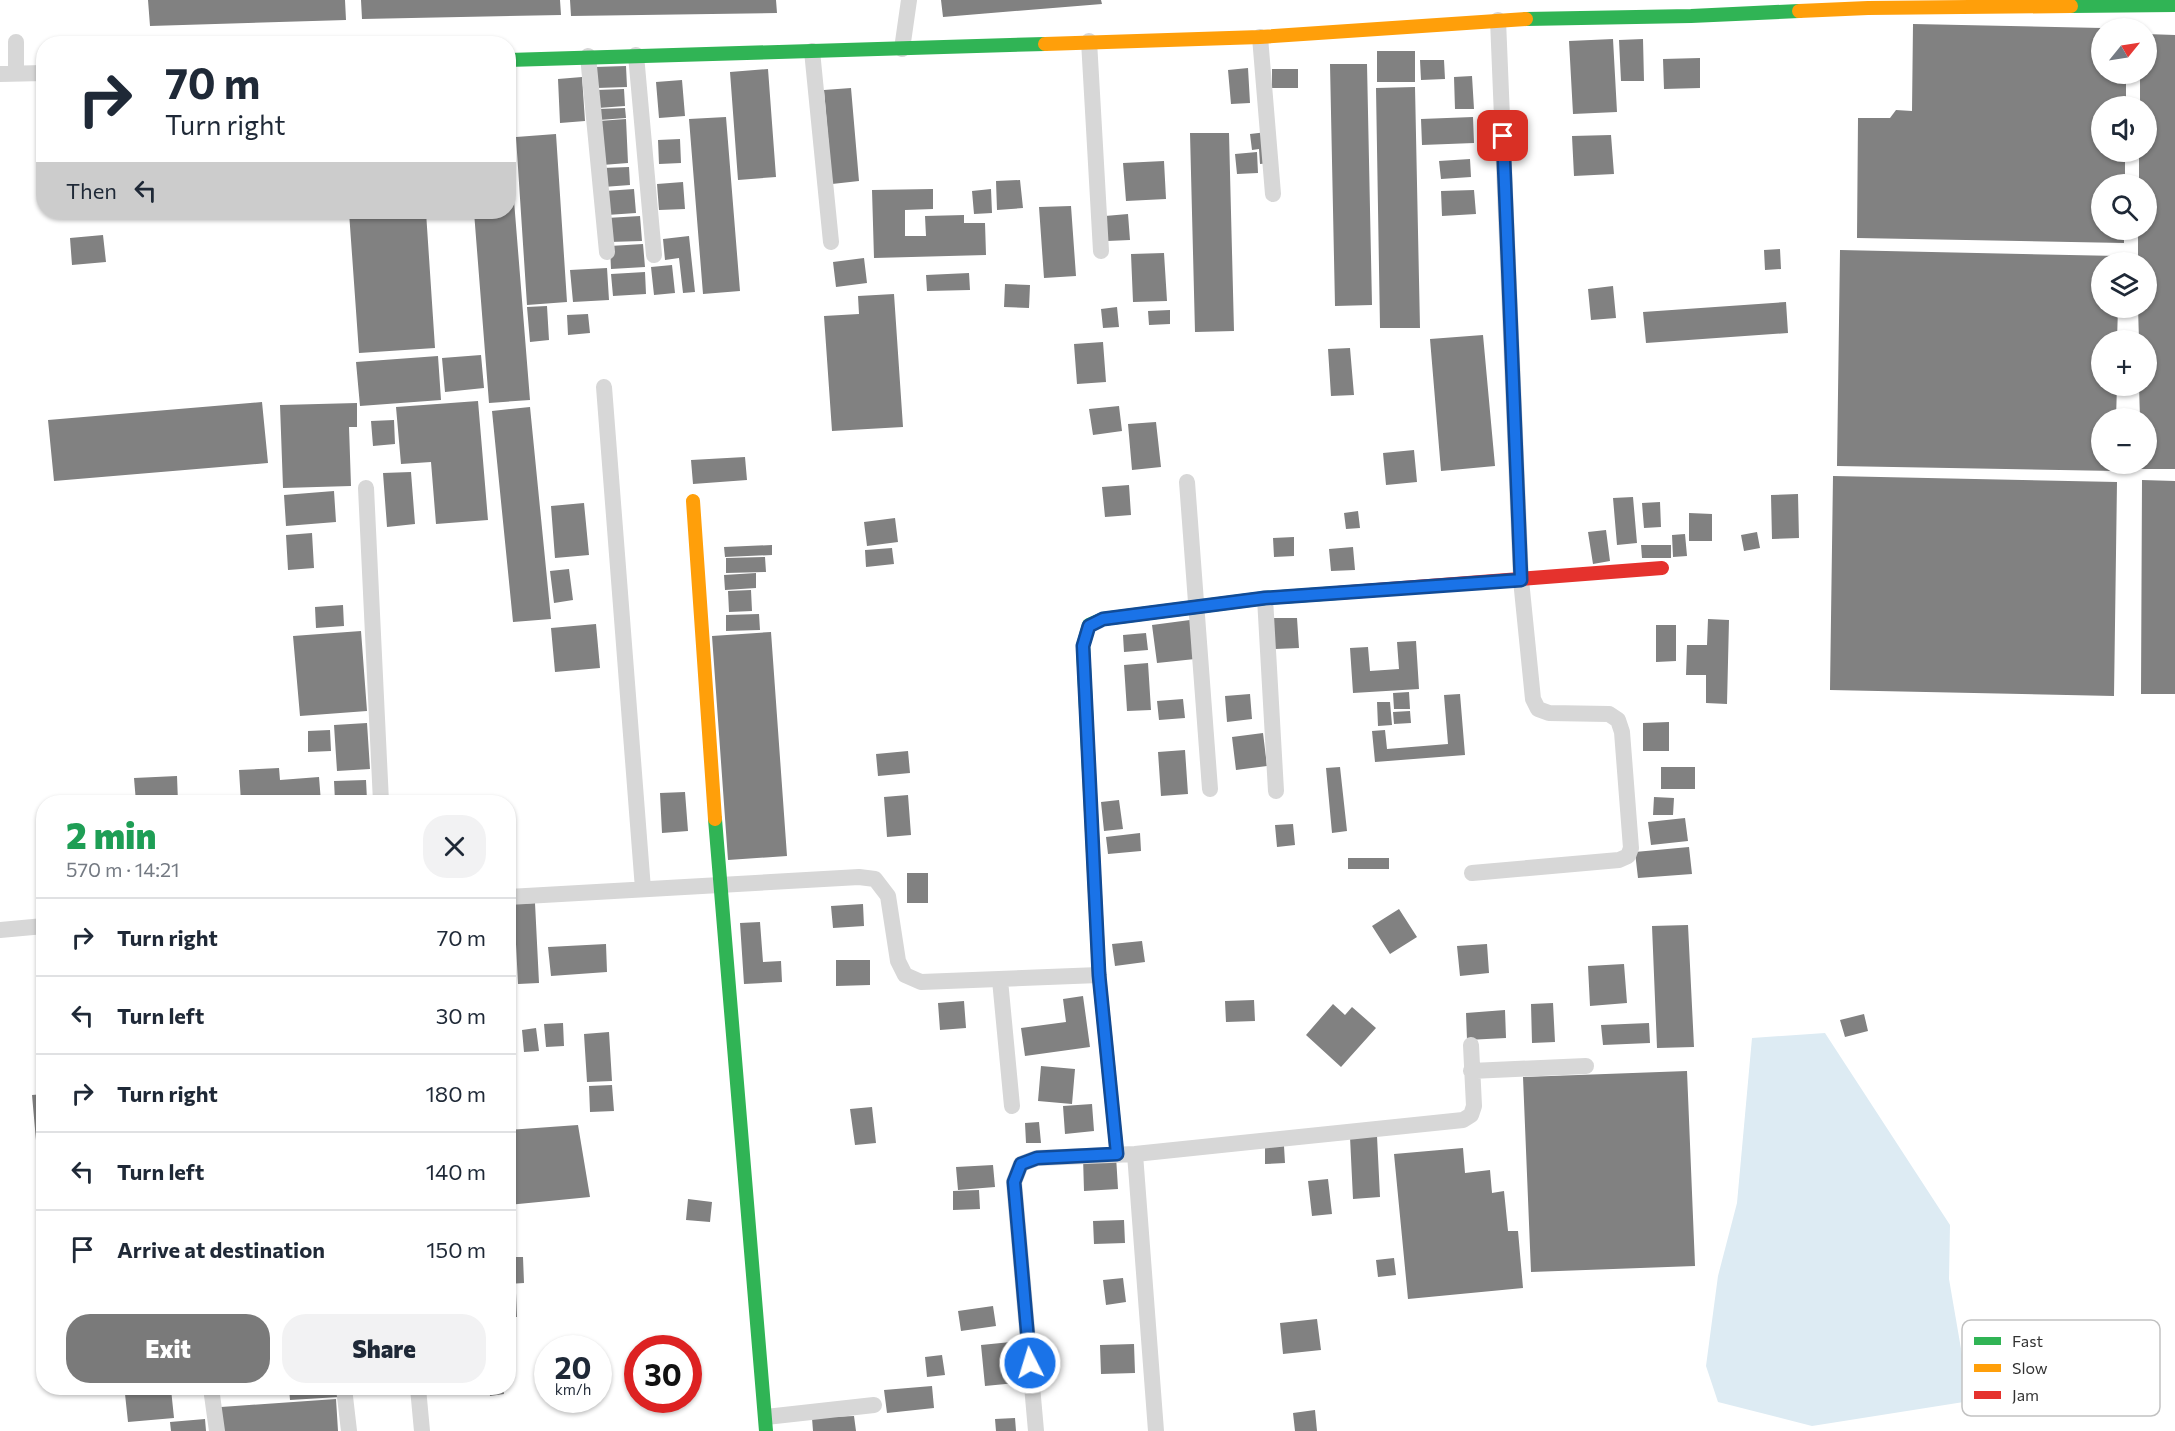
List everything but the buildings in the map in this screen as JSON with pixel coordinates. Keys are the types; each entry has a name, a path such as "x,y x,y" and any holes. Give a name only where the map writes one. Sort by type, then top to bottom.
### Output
{"street":[{"path":"902,49 909,0"},
{"path":"516,60 1260,37 1498,20 1691,16 1925,4 2175,5"},
{"path":"1472,873 1619,860 1628,855 1631,848 1622,732 1618,720 1609,714 1549,713 1538,709 1533,699 1521,580 1498,20"},
{"path":"1260,37 1273,194"},
{"path":"1089,41 1101,251"},
{"path":"16,42 8,73 36,73"},
{"path":"812,51 831,242"},
{"path":"636,55 654,255"},
{"path":"588,56 607,252"},
{"path":"604,387 643,889"},
{"path":"1187,482 1210,789"},
{"path":"366,488 381,795"},
{"path":"693,501 720,885 766,1424 874,1405"},
{"path":"1117,1154 1099,975 1083,646 1089,626 1103,619 1196,605 1265,598 1662,568"},
{"path":"1265,598 1276,791"},
{"path":"516,897 859,877 875,879 888,896 898,961 905,975 921,982 1099,975"},
{"path":"0,930 36,927"},
{"path":"1000,980 1012,1106"},
{"path":"1036,1431 1014,1182 1021,1164 1037,1158 1135,1154 1463,1120 1471,1115 1474,1106 1471,1045"},
{"path":"1471,1071 1586,1066"},
{"path":"1135,1154 1156,1431"},
{"path":"212,1395 217,1431"},
{"path":"345,1395 349,1431"},
{"path":"419,1395 422,1431"}],"shaded area":[{"path":"1825,1033 1950,1225 1949,1279 1962,1355 1962,1402 1812,1426 1718,1402 1706,1366 1718,1276 1737,1203 1752,1038"}],"traffic: fast":[{"path":"2071,6 2175,5"},
{"path":"1526,19 1691,16 1799,11"},
{"path":"516,60 1045,44"},
{"path":"1089,772 1083,646 1089,625 1103,619 1265,598 1337,593"},
{"path":"715,819 766,1431"}],"traffic: slow":[{"path":"1799,11 2071,6"},
{"path":"1045,44 1260,37 1526,19"},
{"path":"693,501 715,819"},
{"path":"1089,772 1099,975 1117,1154"}],"traffic: jam":[{"path":"1337,593 1662,568"}],"route":[{"path":"1030,1363 1014,1182 1021,1164 1037,1158 1117,1154 1099,975 1083,646 1089,626 1103,619 1196,605 1521,580 1503,136"}]}
